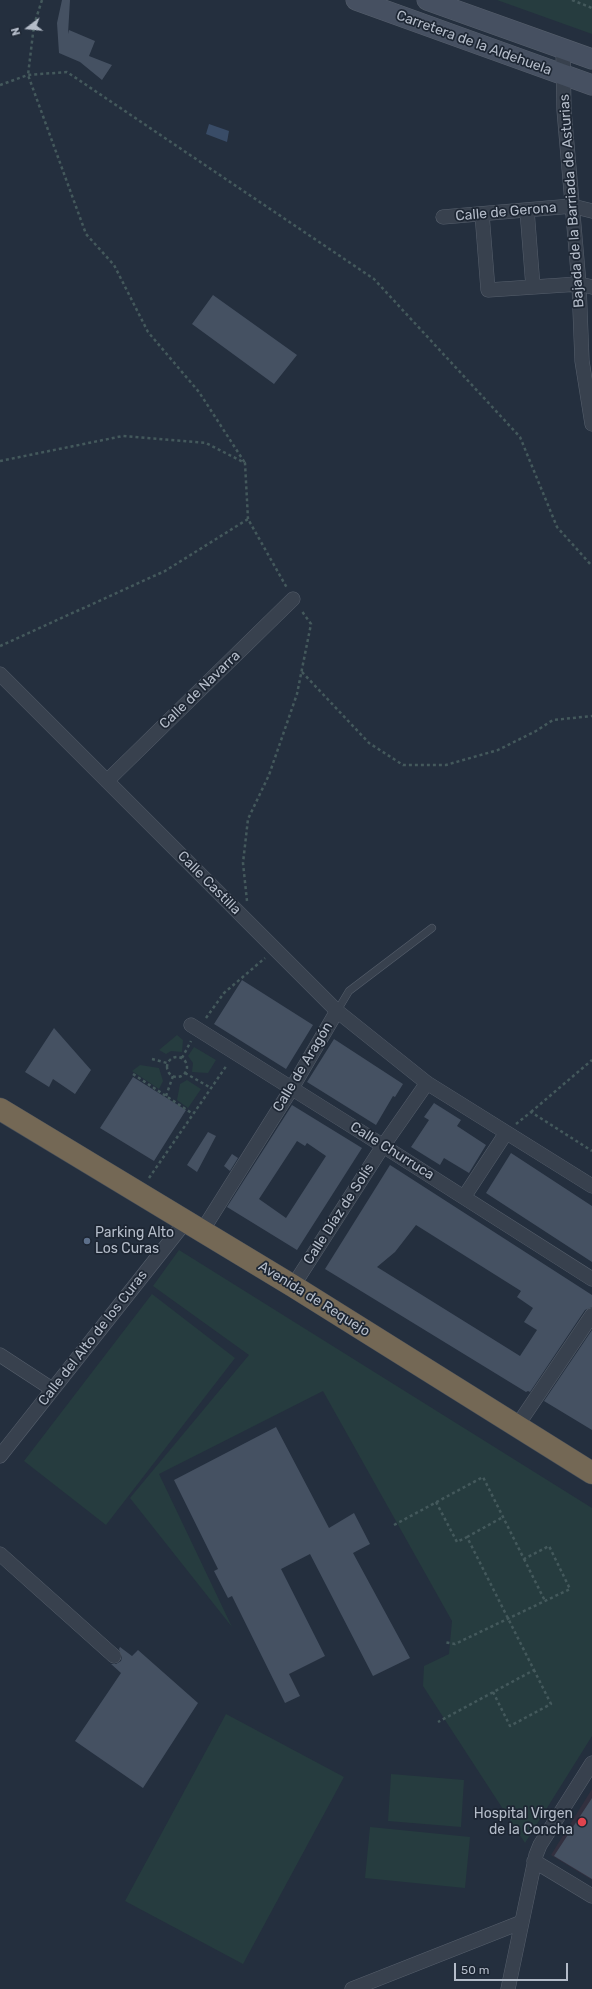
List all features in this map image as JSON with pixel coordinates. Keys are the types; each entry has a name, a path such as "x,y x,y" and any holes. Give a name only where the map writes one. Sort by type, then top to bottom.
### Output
{"highway":[{"name":"Avenida de Requejo","path":"2,1109 293,1286 592,1473"}],"main road":[{"name":"Carretera de la Aldehuela","path":"356,0 592,85"},
{"name":"Carretera de la Aldehuela","path":"427,0 592,59"}],"street":[{"name":"Bajada de la Barriada de Asturias","path":"563,49 564,110 572,206 585,285 582,361 591,417"},
{"name":"Calle de Gerona","path":"443,217 572,206 592,211"},
{"path":"526,210 533,287"},
{"path":"482,214 488,290 585,285"},
{"name":"Calle de Navarra","path":"107,781 293,599"},
{"name":"Calle Castilla","path":"0,674 336,1011 427,1084 592,1186"},
{"name":"Calle de Aragón","path":"194,1226 292,1088 336,1011"},
{"name":"Calle Churruca","path":"194,1027 592,1279"},
{"name":"Calle Díaz de Solís","path":"293,1286 384,1146 427,1084"},
{"path":"464,1197 506,1132"},
{"name":"Calle del Alto de los Curas","path":"0,1456 52,1389 194,1226"},
{"path":"517,1426 592,1315"},
{"path":"0,1355 52,1389"},
{"path":"0,1554 114,1656"},
{"path":"508,1989 534,1861 540,1845 592,1762"},
{"path":"534,1861 592,1896"},
{"path":"352,1989 522,1922"}],"lane":[{"name":"Calle de Aragón","path":"336,1011 349,991 432,928"}],"path":[{"path":"42,0 34,25 28,75 86,234 114,265 148,332 199,392 245,463 248,519 293,599 311,624 297,694 269,775 248,819 243,863 249,923"},
{"path":"572,0 592,8"},
{"path":"0,85 28,75 67,72 374,280 520,437 557,527 592,566"},
{"path":"0,461 123,436 206,443 245,463"},
{"path":"0,646 165,570 248,519"},
{"path":"302,672 369,743 403,765 446,765 498,750 536,731 553,720 592,716"},
{"path":"182,1058 194,1027 224,993 275,950"},
{"path":"139,1193 235,1053"},
{"path":"167,1063 173,1057 182,1058 186,1063 185,1073"},
{"path":"152,1059 167,1063"},
{"path":"506,1132 592,1060"},
{"path":"167,1063 168,1071 172,1076"},
{"path":"185,1073 211,1088"},
{"path":"172,1076 179,1076 185,1073"},
{"path":"133,1074 193,1114"},
{"path":"166,1096 172,1076"},
{"path":"531,1112 592,1151"},
{"path":"394,1524 483,1477 545,1601"},
{"path":"436,1502 457,1542 503,1517"},
{"path":"467,1537 551,1704 510,1726 493,1692"},
{"path":"444,1642 455,1644 570,1589 549,1546 524,1559"},
{"path":"438,1722 534,1670"}],"shaded area":[{"name":"Hospital Virgen de la Concha","path":"592,1789 592,1880 551,1855"}],"green space":[{"path":"497,0 592,0 592,34"},
{"path":"177,1035 183,1040 182,1052 171,1051 166,1054 159,1050"},
{"path":"194,1047 216,1060 208,1073 192,1072 193,1063 188,1056"},
{"path":"140,1065 159,1068 163,1081 159,1089 132,1071"},
{"path":"187,1080 201,1089 188,1108 177,1100 180,1084"},
{"path":"179,1250 592,1508 592,1736 525,1843 423,1686 424,1666 449,1654 452,1621 323,1391 159,1474 232,1627 130,1498 249,1355 153,1286"},
{"path":"152,1294 235,1358 106,1525 24,1461"},
{"path":"226,1714 344,1777 243,1964 125,1901"},
{"path":"391,1774 464,1780 461,1827 388,1821"},
{"path":"370,1827 470,1837 465,1888 365,1878"}],"water":[{"path":"209,124 229,131 227,142 206,134"}],"building":[{"path":"62,0 70,0 68,34 69,30 95,41 89,56 112,65 102,80 80,62 59,53 57,23"},
{"path":"213,295 297,355 274,384 192,324"},
{"path":"242,980 313,1025 286,1069 214,1024"},
{"path":"54,1028 91,1070 75,1094 53,1079 49,1087 25,1072"},
{"path":"334,1039 403,1084 395,1097 393,1096 376,1125 307,1082"},
{"path":"133,1077 186,1110 154,1161 100,1128"},
{"path":"434,1103 461,1120 457,1126 486,1145 469,1173 444,1158 440,1165 411,1147 429,1120 424,1117"},
{"path":"292,1105 362,1148 297,1250 227,1207","holes":["297,1141 305,1146 307,1143 326,1156 286,1218 259,1199"]},
{"path":"208,1132 216,1136 197,1172 187,1165"},
{"path":"511,1153 592,1206 592,1262 486,1193"},
{"path":"232,1154 238,1158 230,1171 224,1166"},
{"path":"390,1165 592,1295 592,1307 585,1310 530,1392 526,1392 325,1269","holes":["416,1225 521,1291 517,1297 533,1308 524,1322 537,1330 520,1356 377,1267 395,1252"]},
{"path":"592,1330 592,1430 544,1401"},
{"path":"276,1427 329,1528 354,1513 370,1544 353,1553 410,1658 373,1676 310,1554 281,1569 325,1656 289,1674 300,1696 285,1703 232,1596 228,1598 214,1571 218,1569 174,1480"},
{"path":"120,1647 132,1656 138,1650 198,1703 143,1788 75,1741 121,1673 111,1664 116,1664 121,1661 122,1657 119,1649"},
{"name":"Hospital Virgen de la Concha","path":"592,1798 592,1879 554,1856"}],"place":[{"name":"Parking Alto Los Curas","path":"87,1241"},
{"name":"Hospital Virgen de la Concha","path":"582,1822"}]}
